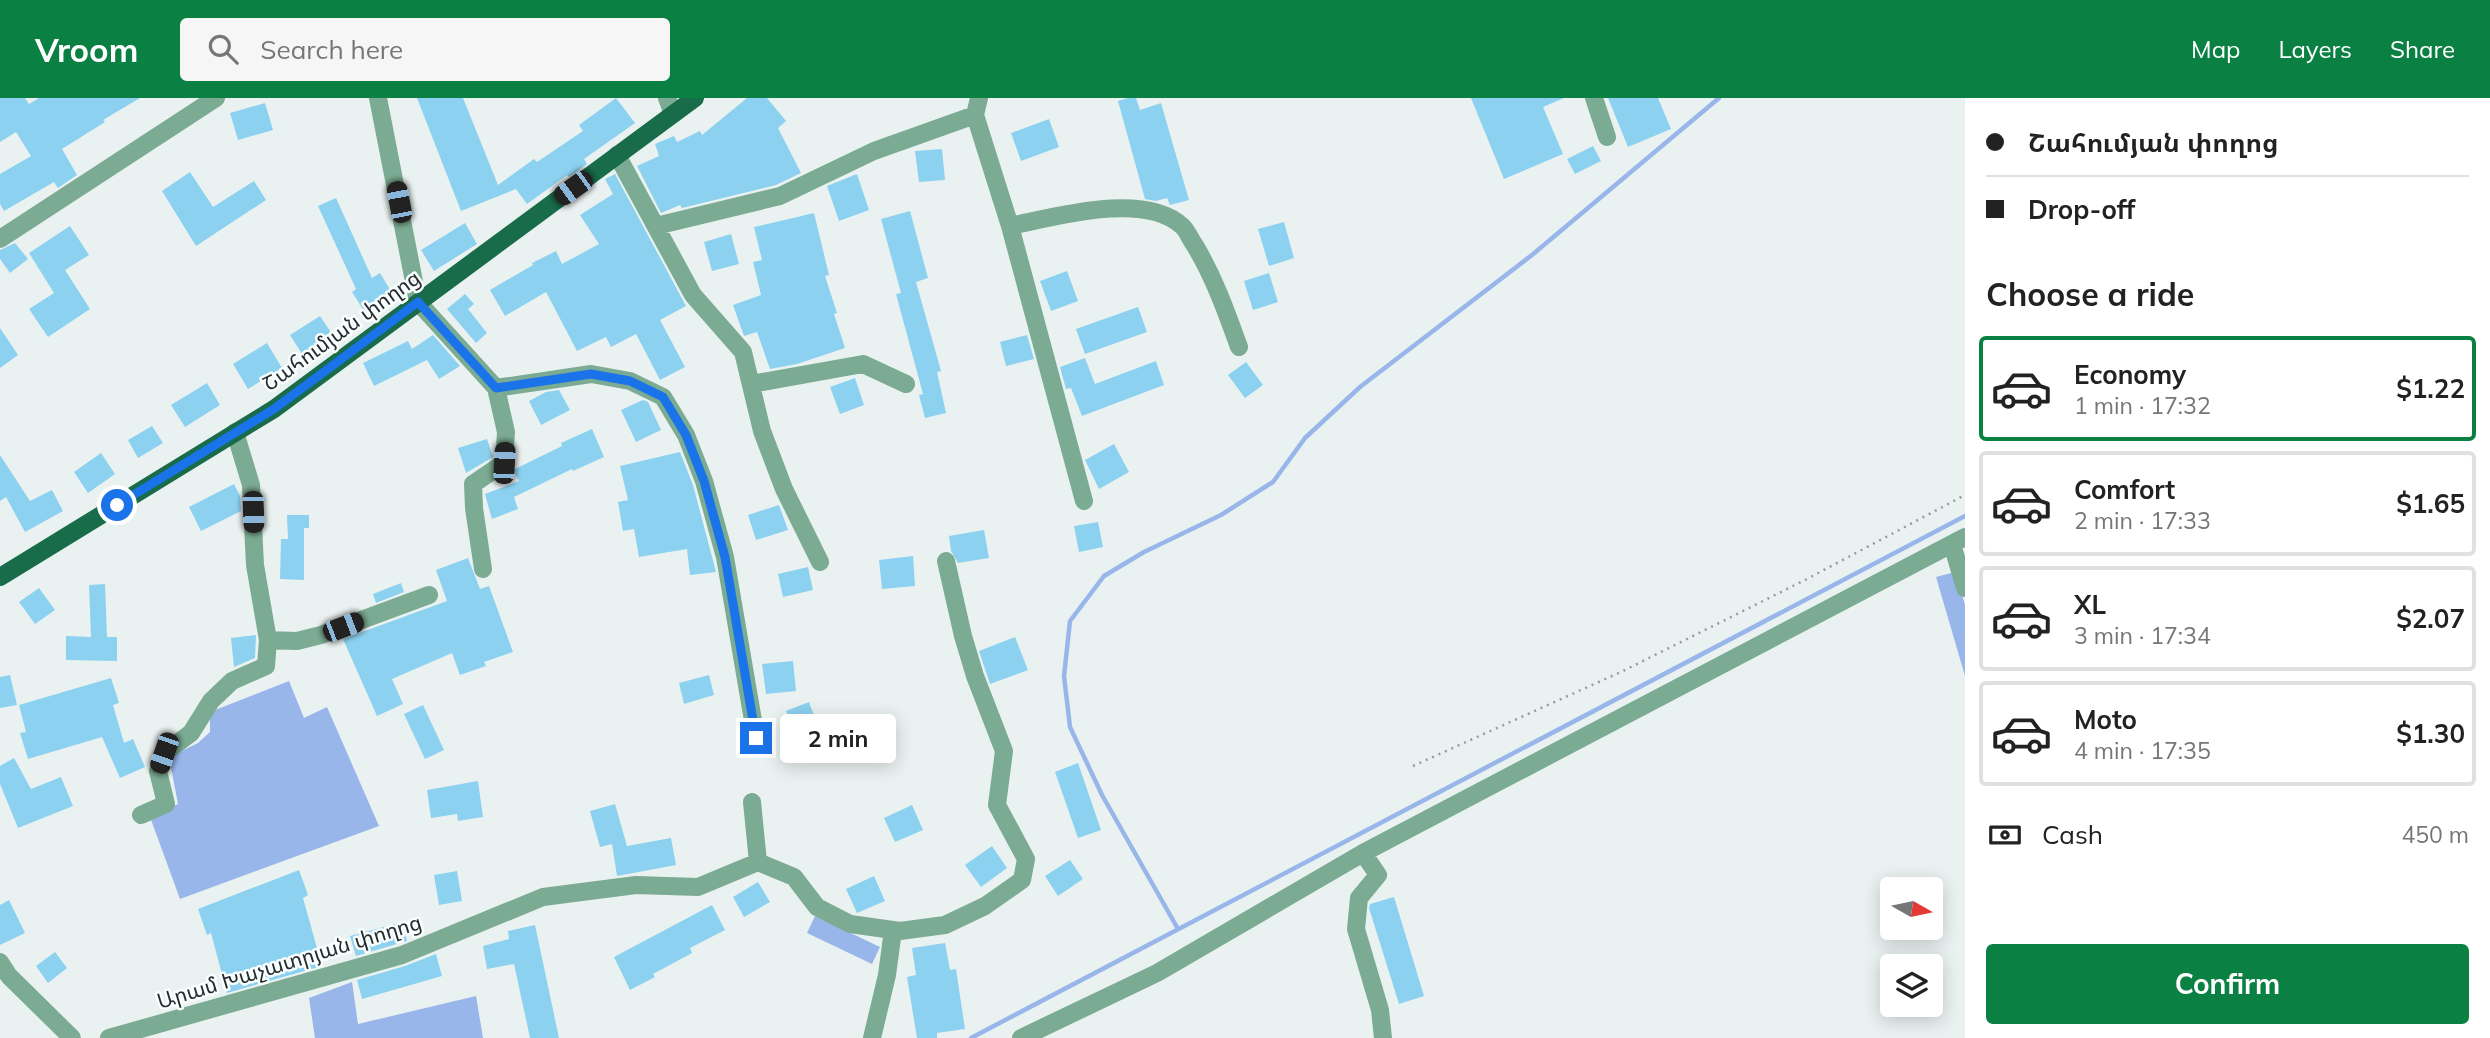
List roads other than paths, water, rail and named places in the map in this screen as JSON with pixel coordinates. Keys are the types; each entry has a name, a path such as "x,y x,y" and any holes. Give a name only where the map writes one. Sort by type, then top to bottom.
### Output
{"main road":[{"name":"Շահումյան փողոց","path":"0,577 274,409 617,155 670,106 695,98"}],"street":[{"path":"0,240 216,98"},
{"path":"379,98 418,302 496,388 506,432 504,463 474,484 474,508 483,569"},
{"path":"1594,98 1607,137"},
{"path":"656,226 780,196 874,150 977,106 1084,501"},
{"path":"617,155 694,295 743,352 762,431 784,489 820,562"},
{"path":"1010,226 1120,207 1156,212 1182,226 1210,270 1239,346"},
{"path":"751,384 863,364 906,384"},
{"path":"496,388 591,374 630,381 663,397 686,435 704,481 725,557 756,738"},
{"path":"141,815 166,804 158,771 164,753 191,733 211,701 232,681 266,666 268,640 255,565 251,485 235,432"},
{"path":"1021,1038 1157,972 1363,853 1959,541 1965,588"},
{"path":"752,803 758,862 794,877 817,907 850,924 893,930 945,925 985,906 1022,880 1026,859 997,805 1004,751 987,701 975,676 946,561"},
{"path":"268,640 297,641 321,635 429,595"},
{"path":"1363,853 1378,875 1359,898 1356,929 1380,1010 1383,1038"},
{"name":"Արամ Խաչատրյան փողոց","path":"109,1038 402,955 543,897 636,885 698,887 758,862"},
{"path":"872,1038 887,975 893,930"},
{"path":"0,961 9,976 72,1038"}],"water":[{"path":"1955,572 1965,605 1965,676 1936,577"},
{"path":"289,681 304,718 327,707 379,826 180,899 150,817 178,804 169,757 198,743 210,732 210,712"},
{"path":"815,916 880,947 872,964 807,933"},
{"path":"352,982 358,1024 476,996 483,1038 315,1038 309,998"}],"waterway":[{"path":"1178,929 1102,795 1070,727 1064,676 1070,621 1104,576 1144,552 1221,515 1273,482 1305,438 1360,387 1532,255 1719,98"},
{"path":"971,1038 1965,516"}]}
